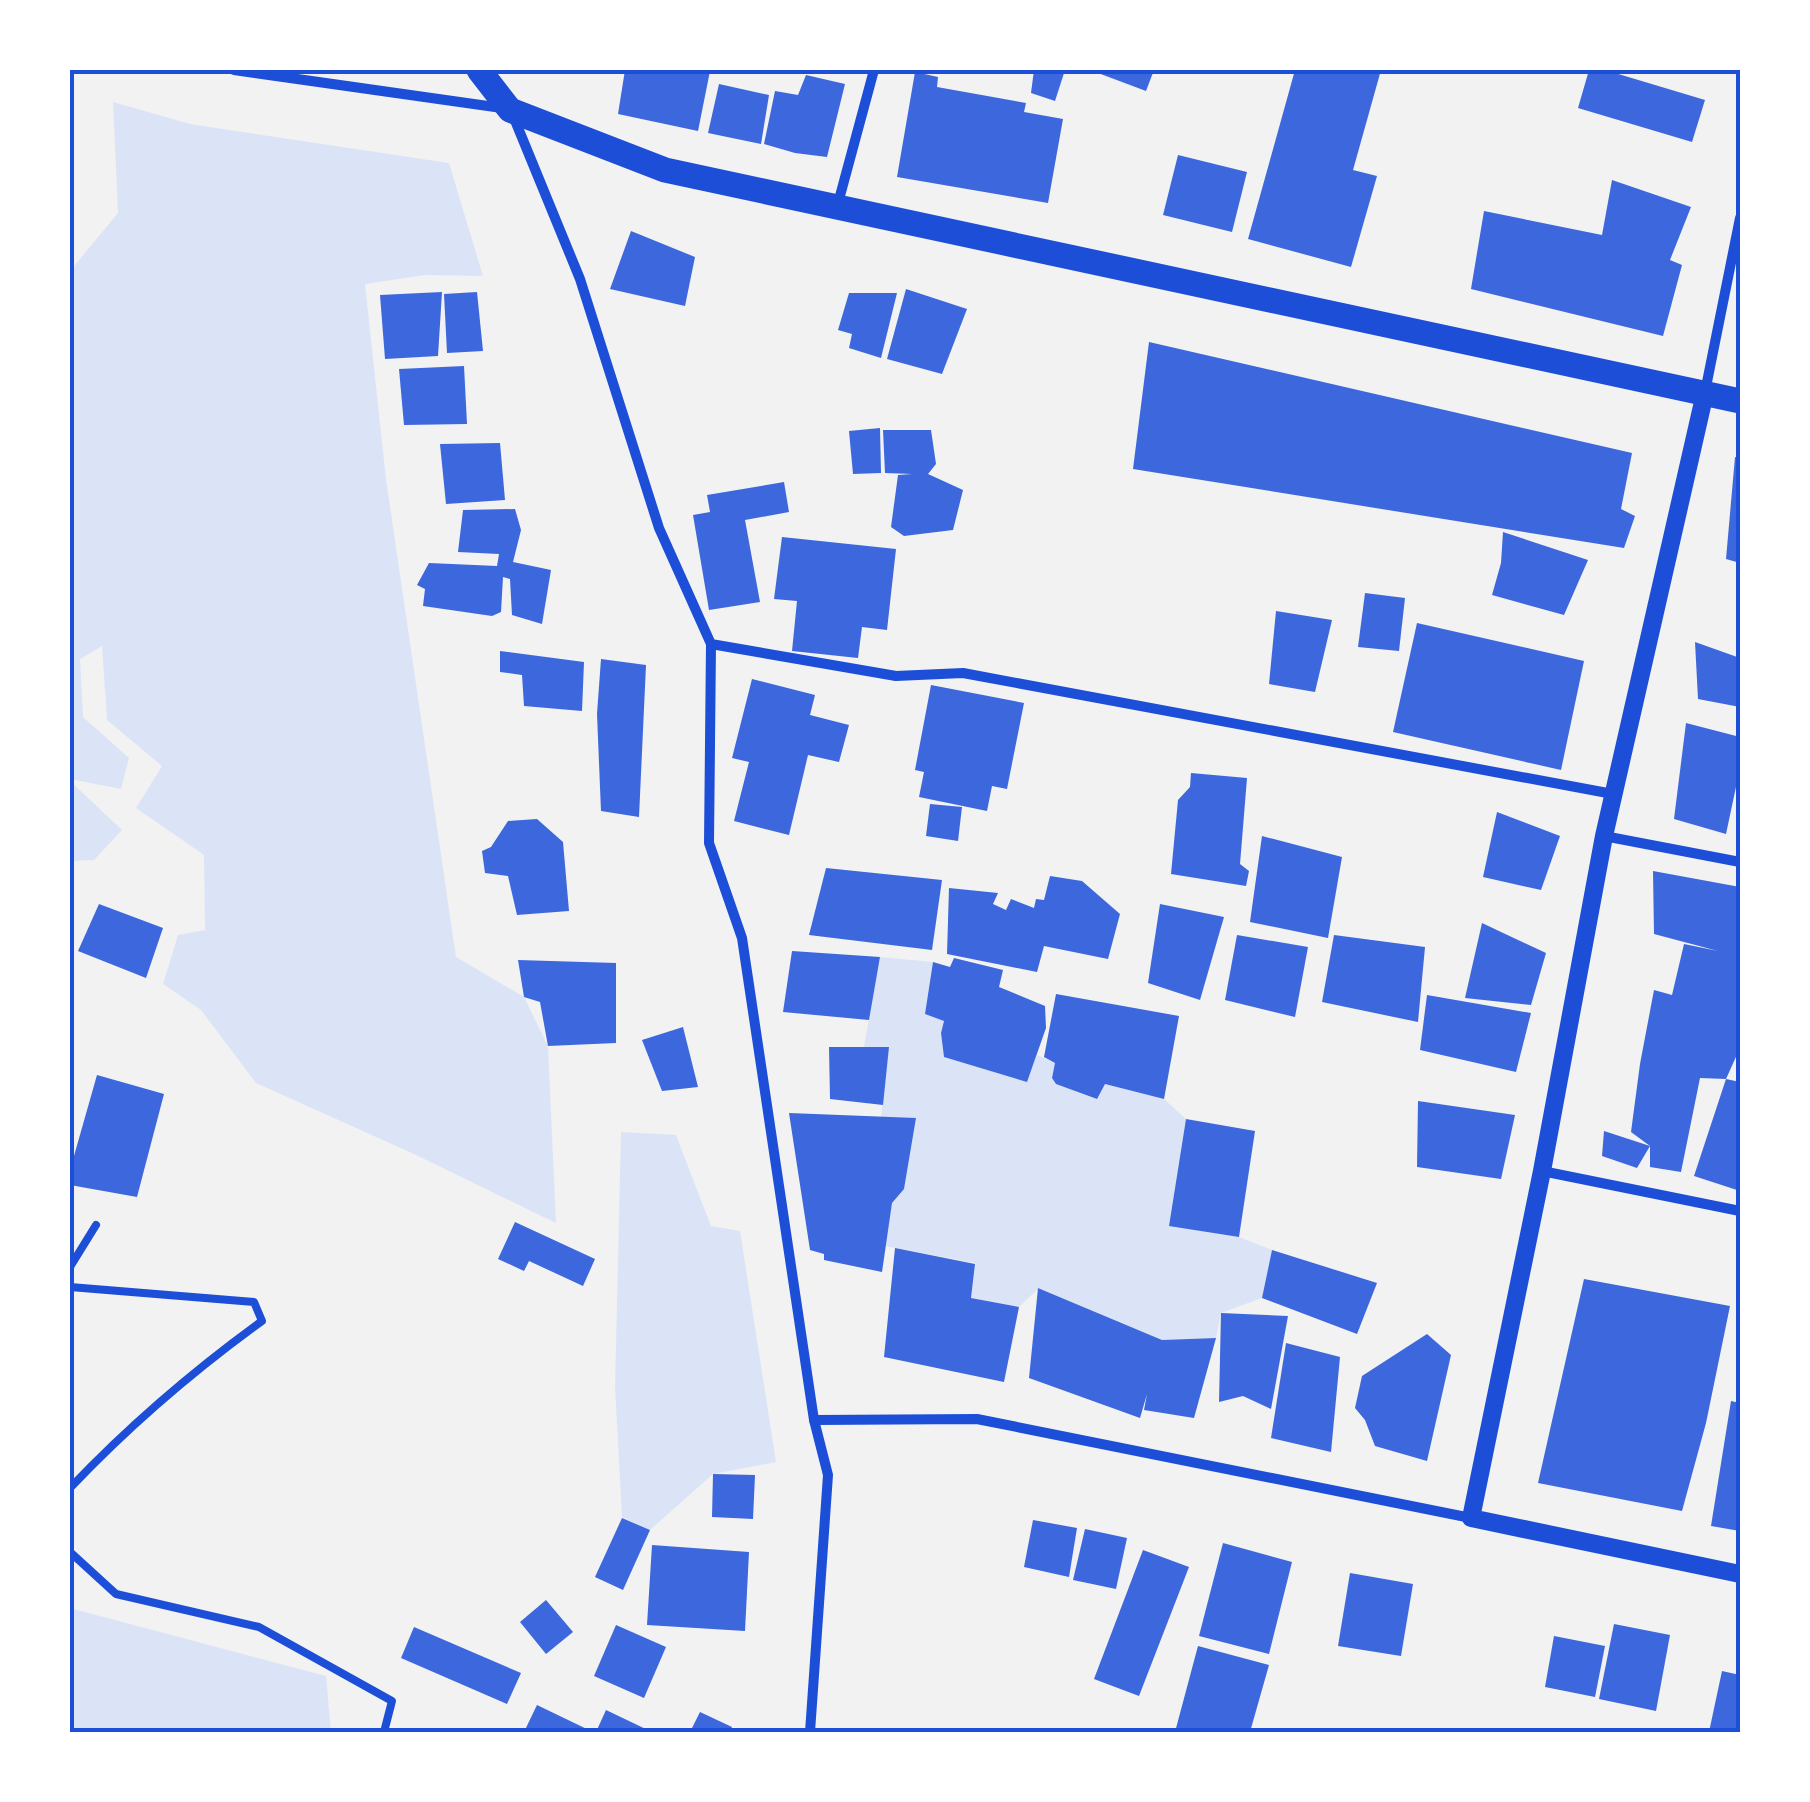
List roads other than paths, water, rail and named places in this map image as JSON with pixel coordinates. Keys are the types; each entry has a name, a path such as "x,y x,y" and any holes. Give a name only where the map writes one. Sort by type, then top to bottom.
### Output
{"main road":[{"path":"480,70 510,110 665,170 1740,401"}],"street":[{"path":"234,70 510,110 580,279 659,528 710,644 710,843 742,938 814,1420 828,1475 810,1732"},
{"path":"837,208 874,70"},
{"path":"1471,1518 1542,1171 1604,836 1705,393 1740,218"},
{"path":"710,644 896,676 963,673 1613,794"},
{"path":"1604,836 1740,862"},
{"path":"1542,1171 1740,1211"},
{"path":"814,1420 977,1419 1740,1574"}],"lane":[{"path":"70,1267 96,1225"},
{"path":"70,1287 254,1302 262,1320 211,1358 115,1441 70,1488"},
{"path":"70,1552 116,1594 259,1627 392,1701 384,1732"}]}
